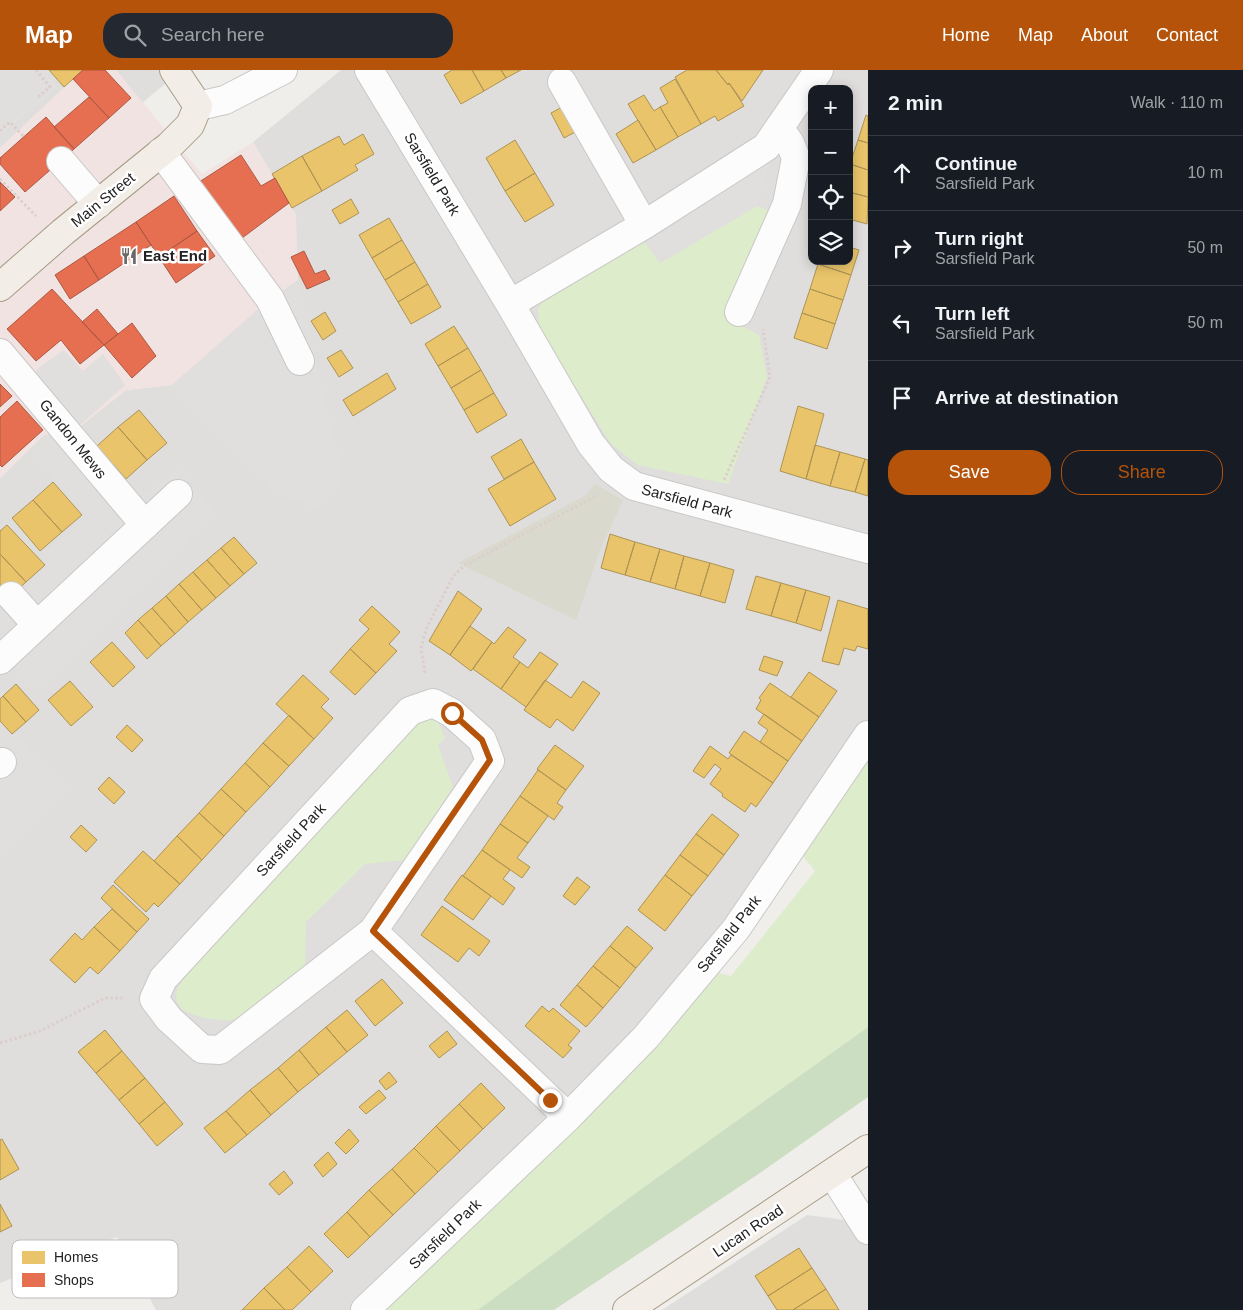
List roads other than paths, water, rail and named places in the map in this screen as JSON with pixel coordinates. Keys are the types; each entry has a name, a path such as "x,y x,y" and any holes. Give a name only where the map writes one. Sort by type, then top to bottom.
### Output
{"main road":[{"path":"174,70 198,106"},
{"name":"Main Street","path":"0,287 161,152 190,124 198,106"},
{"name":"Lucan Road","path":"627,1310 868,1149"}],"street":[{"path":"198,106 225,100 283,70"},
{"name":"Sarsfield Park","path":"369,70 510,304 591,444 611,469 634,486 868,549"},
{"path":"510,304 644,225 766,147 820,70"},
{"path":"562,82 644,225"},
{"path":"739,312 788,204 796,158 790,143 779,128"},
{"path":"161,152 270,300 300,360"},
{"path":"61,161 98,204"},
{"name":"Gandon Mews","path":"0,353 144,525"},
{"path":"0,660 178,494"},
{"path":"11,596 37,625"},
{"name":"Sarsfield Park","path":"433,703 452,713 482,740 490,760 373,931 220,1050 202,1050 168,1019 154,999 163,979 410,711 433,703"},
{"name":"Sarsfield Park","path":"365,1310 568,1117 646,1037 736,929 868,735"},
{"path":"373,931 568,1117"},
{"path":"833,1174 868,1230"}],"place":[{"name":"East End","path":"129,256"}]}
